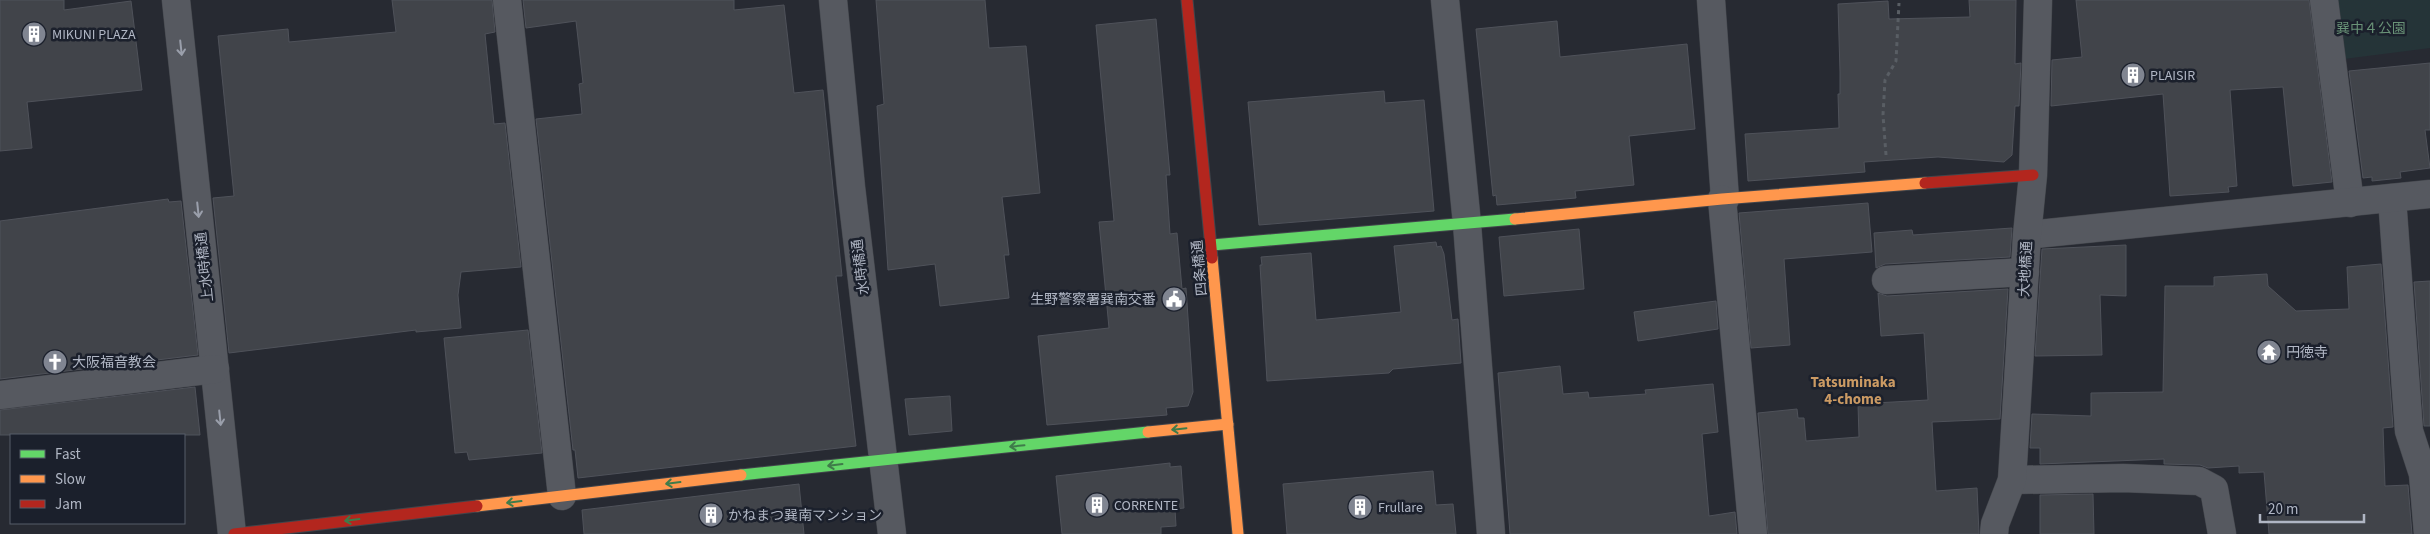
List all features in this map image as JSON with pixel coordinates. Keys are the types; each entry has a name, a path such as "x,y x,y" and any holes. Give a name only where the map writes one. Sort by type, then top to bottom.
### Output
{"street":[{"name":"上水時橋通","path":"176,0 233,534"},
{"path":"507,0 562,496"},
{"name":"水時橋通","path":"832,0 851,187 892,534"},
{"name":"四条橋通","path":"1187,0 1212,245 1238,534"},
{"path":"1445,0 1467,224 1491,534"},
{"path":"1711,0 1725,174 1723,199 1754,534"},
{"name":"大地橋通","path":"1994,534 1995,524 2012,480 2027,235 2033,175 2038,0"},
{"path":"2324,0 2350,203"},
{"path":"1212,245 1467,224 1723,199 2033,175"},
{"path":"2027,235 2430,194"},
{"path":"2392,198 2409,431 2423,474 2428,534"},
{"path":"1886,280 2025,272"},
{"path":"0,395 215,369"},
{"path":"233,534 883,459 1228,424"},
{"path":"2012,480 2123,478 2199,481 2214,489 2222,534"}],"path":[{"path":"1889,186 1883,115 1885,80 1896,61 1899,3"}],"green space":[{"name":"巽中４公園","path":"2337,0 2430,0 2430,48 2344,59"}],"building":[{"path":"0,0 64,0 64,10 131,1 142,90 27,102 32,148 0,151"},
{"path":"392,0 492,0 495,32 485,34 494,124 505,123 521,267 461,272 458,295 461,328 416,332 416,330 229,353 213,198 234,196 218,36 288,29 289,42 396,32"},
{"path":"523,0 734,0 734,10 784,5 794,93 823,90 842,276 836,276 856,446 578,478 575,450 573,450 536,119 582,114 579,84 583,83 576,21 526,28"},
{"path":"876,0 985,0 989,48 1026,46 1040,193 1002,197 1009,255 1004,255 1009,298 940,306 935,264 888,270 877,106 884,104"},
{"path":"1969,0 2016,0 2015,64 2021,63 2019,106 2015,106 2012,155 2004,162 1938,157 1864,162 1865,172 1748,181 1745,134 1839,128 1838,4 1888,1 1889,19 1970,17"},
{"path":"2076,0 2309,0 2332,182 2293,186 2283,87 2230,90 2237,186 2228,187 2229,192 2170,196 2163,94 2051,106 2052,60 2082,57"},
{"path":"1156,19 1170,175 1166,175 1170,234 1177,233 1182,289 1186,288 1193,392 1188,406 1166,408 1167,415 1047,425 1038,336 1109,328 1099,222 1114,221 1096,25"},
{"path":"1557,21 1560,57 1687,44 1695,129 1629,136 1634,185 1575,191 1576,198 1497,205 1496,195 1493,196 1476,29"},
{"path":"2430,63 2430,130 2425,130 2430,168 2400,172 2401,178 2372,181 2372,177 2363,178 2349,71"},
{"path":"1384,91 1385,103 1424,100 1434,211 1259,225 1248,102"},
{"path":"168,199 169,202 181,201 198,355 0,379 0,221"},
{"path":"1868,203 1872,252 1784,259 1790,345 1751,348 1739,213"},
{"path":"2012,228 2010,257 1885,264 1876,268 1874,233 1912,230 1913,235"},
{"path":"1579,229 1584,289 1504,296 1499,237"},
{"path":"1436,242 1437,247 1441,246 1444,254 1452,320 1458,319 1461,363 1393,369 1389,373 1267,381 1261,257 1311,253 1316,320 1401,312 1394,246"},
{"path":"2126,245 2126,296 2100,295 2102,355 2035,356 2042,249"},
{"name":"円徳寺","path":"2381,264 2393,427 2383,428 2385,486 2408,485 2412,534 2269,534 2264,472 2239,473 2239,466 2208,468 2200,465 2164,464 2164,459 2040,464 2040,448 2030,448 2032,414 2091,416 2091,393 2163,392 2165,286 2214,286 2214,277 2267,274 2268,286 2296,311 2349,309 2347,267"},
{"path":"2430,281 2430,426 2424,426 2414,282"},
{"path":"2008,289 2000,419 1932,422 1936,491 1977,488 1979,534 1768,534 1758,413 1797,409 1798,418 1804,418 1806,441 1859,437 1858,404 1928,400 1924,333 1881,336 1878,293 1887,296"},
{"path":"1716,301 1718,329 1638,341 1634,312"},
{"path":"528,330 542,453 469,460 467,452 455,453 444,338"},
{"path":"1560,366 1563,394 1588,392 1589,398 1646,394 1645,390 1713,384 1718,432 1702,434 1709,516 1735,512 1737,534 1510,534 1498,373"},
{"path":"195,387 200,435 0,435 0,410"},
{"path":"950,396 952,431 909,435 905,399"},
{"name":"CORRENTE","path":"1170,463 1170,467 1181,466 1184,508 1175,509 1176,526 1161,527 1161,534 1062,534 1056,476"},
{"name":"Frullare","path":"1433,471 1436,505 1453,504 1456,534 1287,534 1283,484"},
{"path":"799,484 804,534 584,534 582,510"},
{"path":"2093,494 2094,534 2040,534 2040,495"}],"traffic: fast":[{"path":"1212,245 1515,219"},
{"path":"741,475 1148,432"}],"traffic: slow":[{"path":"1515,219 1722,199 1925,183"},
{"path":"1212,258 1238,534"},
{"path":"1148,432 1228,424"},
{"path":"477,506 741,475"}],"traffic: jam":[{"path":"1187,0 1212,258"},
{"path":"1925,183 2033,175"},
{"path":"234,534 477,506"}],"place":[{"name":"MIKUNI PLAZA","path":"34,34"},
{"name":"PLAISIR","path":"2133,75"},
{"name":"生野警察署巽南交番","path":"1174,299"},
{"name":"円徳寺","path":"2269,352"},
{"name":"大阪福音教会","path":"55,362"},
{"name":"CORRENTE","path":"1097,505"},
{"name":"Frullare","path":"1360,507"},
{"name":"かねまつ巽南マンション","path":"711,515"}],"district":[{"name":"Tatsuminaka 4-chome","path":"1853,390"}]}
